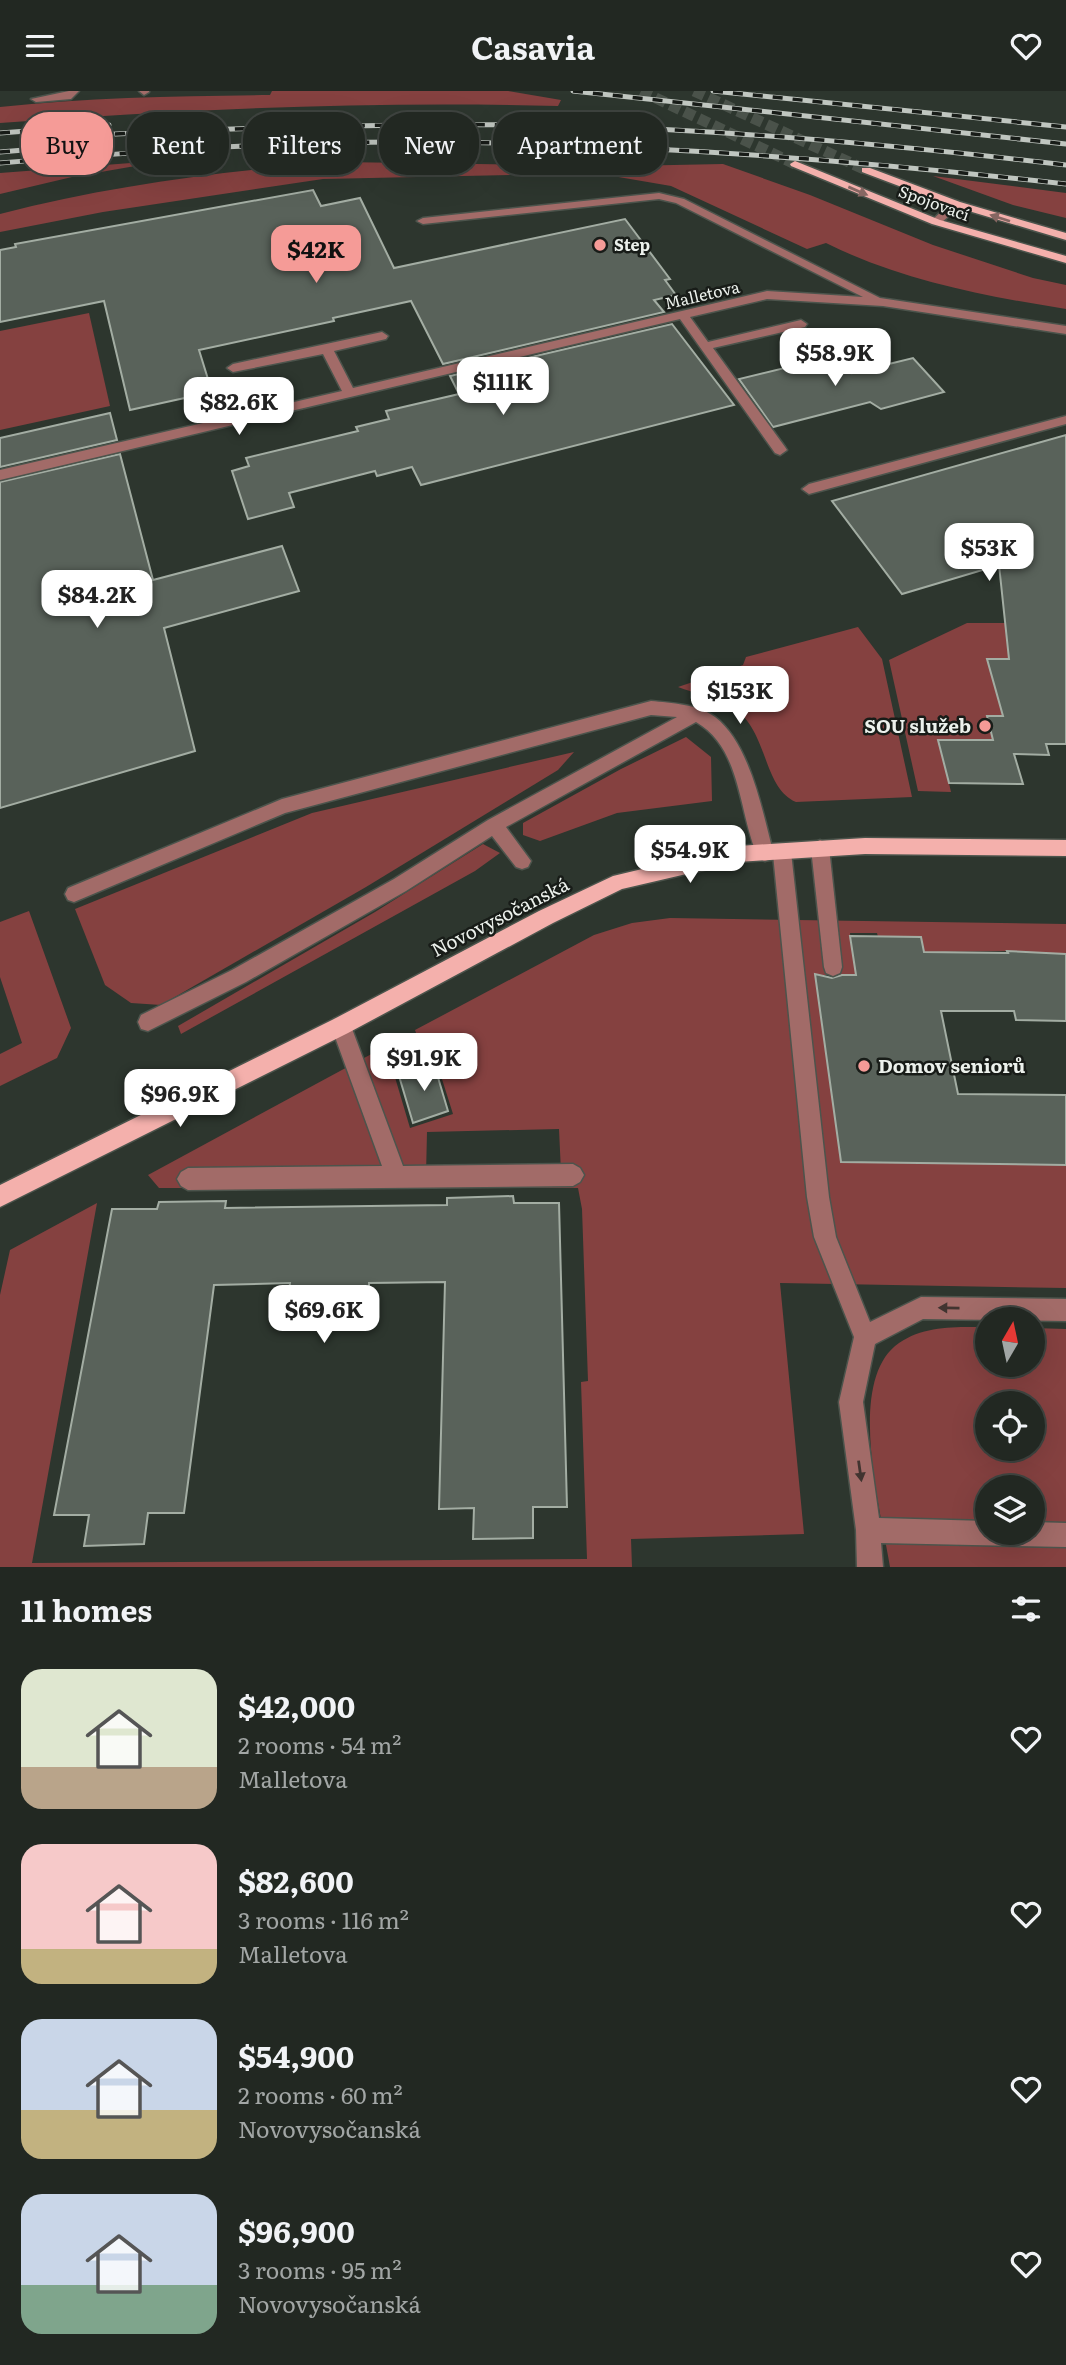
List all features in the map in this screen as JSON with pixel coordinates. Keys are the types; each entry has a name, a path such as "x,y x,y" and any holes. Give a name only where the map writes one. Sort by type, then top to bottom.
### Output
{"main road":[{"name":"Spojovací","path":"795,164 936,222 1066,260"},
{"name":"Spojovací","path":"866,170 956,204 1066,237"},
{"name":"Novovysočanská","path":"1,1197 619,882 738,854 865,846 1066,848"}],"street":[{"path":"36,99 71,96 74,91"},
{"path":"423,221 659,196 680,201 883,302"},
{"path":"936,222 956,204"},
{"name":"Malletova","path":"0,475 767,295 883,302 1066,330"},
{"path":"683,315 780,450"},
{"path":"706,346 801,324"},
{"path":"233,367 382,336"},
{"path":"327,349 350,394"},
{"path":"809,489 1066,420"},
{"path":"74,894 282,806 651,708 673,710 707,720 726,739 774,852 825,1237 865,1337 851,1402 868,1530 870,1567"},
{"path":"148,1022 239,976 401,885 494,825 693,716"},
{"path":"494,825 522,861"},
{"path":"820,848 833,967"},
{"path":"341,1026 396,1177"},
{"path":"188,1179 561,1173 573,1175"},
{"path":"865,1337 921,1308 1066,1310"},
{"path":"868,1530 975,1533"},
{"path":"1045,1534 1066,1535"}],"shaded area":[{"path":"272,91 508,91 561,100 558,106 279,107 127,112 127,115 113,116 113,112 21,112 21,122 0,123 0,107 101,99 270,95"},
{"path":"365,162 379,163 379,175 479,175 479,164 493,164 493,175 504,175 323,179 103,212 0,232 0,214 127,187 229,173 365,175"},
{"path":"127,163 127,167 113,170 113,164"},
{"path":"723,164 810,195 933,245 1033,278 1066,285 1066,309 974,292 913,277 826,243 807,249 671,186 607,175 667,175 667,165"},
{"path":"21,171 21,175 84,175 0,194 0,173"},
{"path":"933,176 1066,193 1066,218 1013,205"},
{"path":"89,313 110,406 0,430 0,331"},
{"path":"967,623 1005,623 1066,633 1003,716 987,717 993,740 939,740 951,792 918,791 889,660"},
{"path":"858,627 882,659 912,797 796,802 776,784 759,742 743,716 724,703 678,687 743,665 746,657"},
{"path":"686,737 711,757 712,801 617,813 540,841 523,835 523,823"},
{"path":"574,752 558,770 366,887 161,1005 131,1003 105,985 75,909 312,813"},
{"path":"483,844 500,853 475,871 181,1034 178,1026 375,912"},
{"path":"29,911 71,1028 57,1058 0,1086 0,1054 22,1043 0,977 0,922"},
{"path":"670,918 1066,924 1066,954 1008,951 924,952 878,937 877,933 850,933 856,975 815,975 841,1162 1066,1165 1066,1288 780,1283 804,1534 631,1539 632,1567 0,1567 0,1295 10,1250 97,1203 32,1563 587,1559 581,1382 588,1381 582,1209 578,1188 159,1188 148,1175 390,1044 396,1048 405,1070 394,1074 410,1128 453,1114 436,1060 426,1062 415,1030 594,935 632,923","holes":["559,1129 561,1172 426,1175 427,1132"]},
{"path":"975,1327 975,1377 1045,1377 1045,1328 1066,1329 1066,1567 890,1567 871,1448 870,1415 874,1386 883,1361 899,1343 919,1333 942,1328"}],"building":[{"path":"313,190 321,206 360,198 394,268 625,219 670,279 665,280 676,295 654,300 664,312 443,364 411,301 333,318 334,321 199,350 212,392 130,410 104,301 0,322 0,250 16,247 15,244"},
{"path":"672,324 734,405 421,485 412,467 377,476 375,471 289,493 294,507 248,519 232,471 249,466 246,458 358,431 356,427 389,419 386,411 459,394 450,376"},
{"path":"838,355 852,373 913,358 944,392 881,409 870,402 773,427 739,379"},
{"path":"110,413 117,440 0,467 0,438"},
{"path":"1066,435 1066,744 1046,744 1049,755 1014,754 1023,784 949,783 938,740 993,740 987,716 1003,716 987,659 1009,659 999,565 902,594 832,501"},
{"path":"120,454 153,580 282,546 299,591 164,628 195,751 0,808 0,482"},
{"name":"Domov seniorů","path":"850,936 921,937 924,952 1008,953 1007,951 1066,954 1066,1021 1016,1020 1014,1011 941,1011 958,1094 1066,1095 1066,1165 841,1162 815,974 832,978 856,975"},
{"path":"434,1064 448,1111 413,1123 399,1076"},
{"path":"513,1196 514,1203 559,1203 567,1507 533,1507 533,1538 473,1539 474,1508 439,1509 445,1282 369,1283 369,1293 289,1294 290,1283 214,1285 184,1513 148,1513 144,1544 84,1546 89,1515 54,1515 112,1209 157,1209 159,1202 226,1201 225,1208 447,1205 447,1198"}],"tunnel":[{"path":"641,91 795,164"},
{"path":"694,91 866,170"}],"railway":[{"path":"573,91 1066,144"},
{"path":"713,91 1066,127"},
{"path":"113,134 338,126 581,126 824,140 1066,165"},
{"path":"0,133 21,131"},
{"path":"0,163 251,146 352,142 485,143 734,154 1066,184"},
{"path":"0,152 21,150"}],"place":[{"name":"Step","path":"600,245"},
{"name":"SOU služeb","path":"985,726"},
{"name":"Domov seniorů","path":"864,1066"}]}
